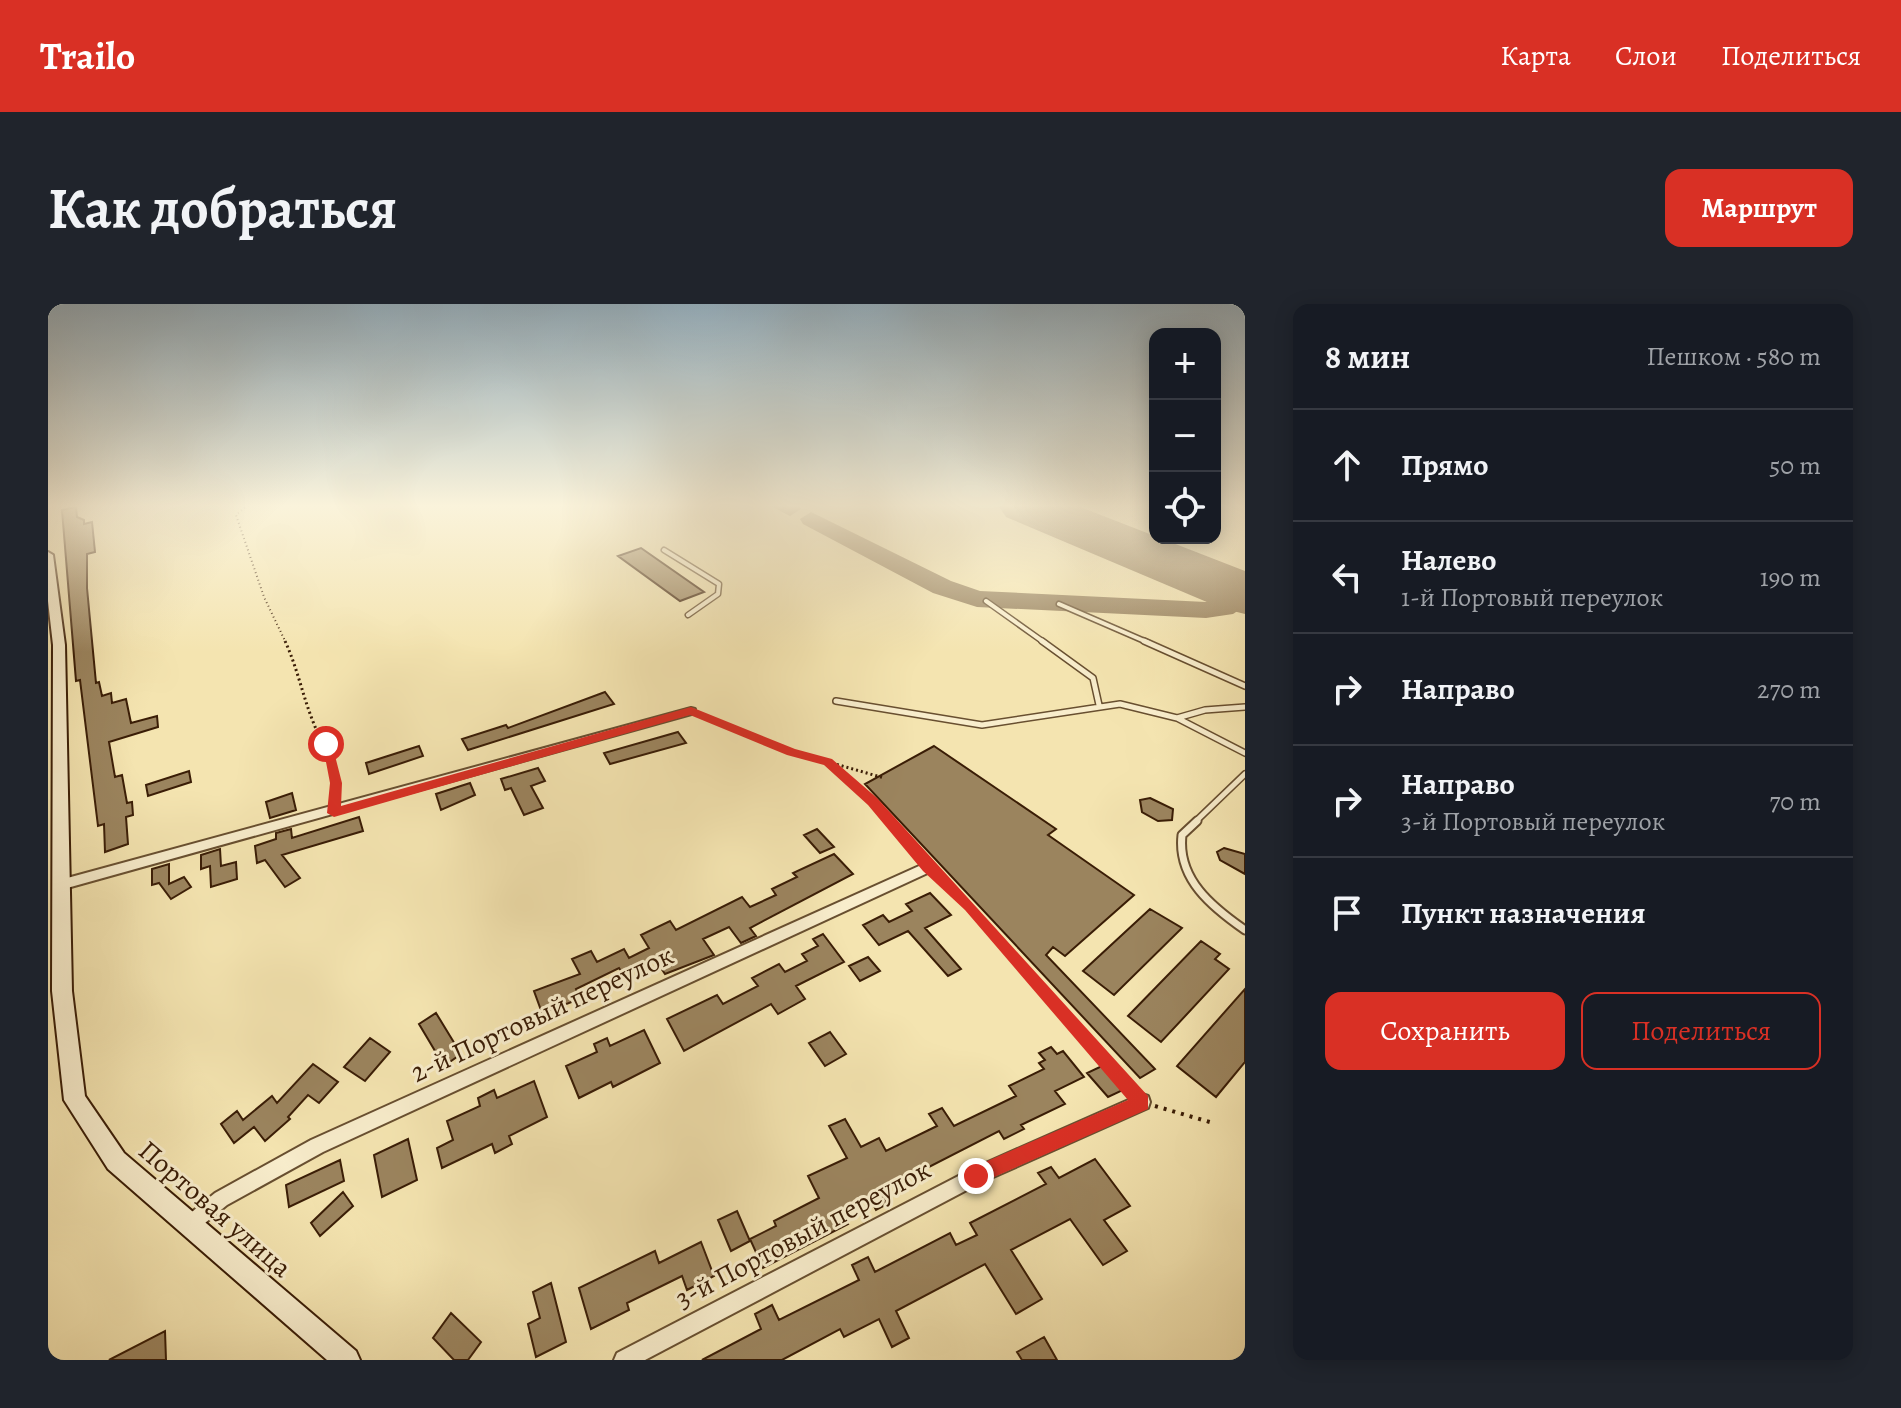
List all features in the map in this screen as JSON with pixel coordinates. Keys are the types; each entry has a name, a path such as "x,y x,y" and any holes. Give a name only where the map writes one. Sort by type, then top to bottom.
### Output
{"street":[{"name":"Портовая улица","path":"48,555 54,646 60,885 54,934 75,1100 116,1161 347,1360"},
{"path":"60,885 334,813 691,711"},
{"name":"2-й Портовый переулок","path":"188,1226 221,1199 317,1146 928,867"},
{"name":"3-й Портовый переулок","path":"624,1360 976,1176 1142,1102"}],"lane":[{"path":"671,554 719,584 718,594 688,615"},
{"path":"986,601 1093,678 1099,705"},
{"path":"1059,604 1245,686"},
{"path":"836,701 982,725 1012,723 1099,705 1143,708 1177,718 1245,753"},
{"path":"1177,718 1205,710 1245,707"},
{"path":"1245,774 1182,835 1179,844 1192,882 1208,902 1245,930"}],"path":[{"path":"252,554 264,597 294,661 313,722 326,744 336,783 334,813"},
{"path":"691,711 792,752 884,778"},
{"path":"828,762 872,801 928,867 970,906 1142,1102 1213,1123"}],"building":[{"path":"66,554 87,554 96,683 99,682 102,696 111,693 112,703 126,699 131,723 157,716 158,727 109,742 115,777 122,775 127,803 132,802 133,815 126,817 128,844 105,852 104,824 98,826 80,680 76,681"},
{"path":"650,554 704,592 680,601 618,556"},
{"path":"605,692 614,704 468,750 462,739 506,725 508,728"},
{"path":"678,732 686,743 610,764 604,753"},
{"path":"419,746 423,756 369,774 366,763"},
{"path":"934,746 1056,829 1048,835 1134,895 1065,956 1053,947 1046,955 1155,1069 1140,1078 865,784"},
{"path":"538,768 545,781 531,786 543,808 524,815 511,788 505,790 501,779"},
{"path":"189,771 191,782 148,796 146,785"},
{"path":"470,783 475,795 441,810 436,794"},
{"path":"292,793 296,810 270,818 266,802"},
{"path":"1150,798 1173,809 1172,820 1158,821 1142,812 1140,800"},
{"path":"359,817 363,831 282,855 300,878 285,887 265,860 257,863 255,846 276,839 276,833 291,829 292,838"},
{"path":"817,829 834,847 820,853 804,835"},
{"path":"1224,848 1245,854 1245,874 1220,860 1217,852"},
{"path":"220,849 221,866 236,862 237,879 211,887 210,866 201,869 201,855"},
{"path":"834,854 853,874 750,928 756,936 741,943 729,927 703,939 714,955 665,974 655,959 623,974 619,968 576,989 580,999 542,1013 534,991 580,974 572,959 591,951 597,962 624,949 629,958 649,948 641,935 670,921 676,930 742,897 750,907 776,895 772,889 797,877 793,873"},
{"path":"169,864 169,884 184,877 191,887 171,899 159,883 152,885 152,869"},
{"path":"930,893 951,915 925,928 961,969 948,976 908,931 879,945 863,925 883,915 889,922 912,911 906,904"},
{"path":"1150,909 1182,928 1114,995 1083,971"},
{"path":"823,934 844,962 796,986 805,999 778,1014 771,1004 684,1051 667,1019 717,995 723,1004 758,986 752,978 779,964 785,972 807,961 802,954 818,946 813,939"},
{"path":"1201,941 1220,954 1215,959 1229,969 1161,1042 1128,1016"},
{"path":"868,957 880,971 860,981 849,966"},
{"path":"1245,989 1245,1062 1216,1097 1177,1066"},
{"path":"436,1013 461,1054 444,1066 419,1024"},
{"path":"644,1030 660,1063 613,1087 611,1082 579,1098 566,1066 597,1052 594,1044 607,1038 610,1046"},
{"path":"830,1032 846,1054 825,1066 809,1043"},
{"path":"370,1038 390,1052 365,1081 344,1067"},
{"path":"1051,1047 1057,1054 1063,1051 1084,1077 1055,1091 1065,1104 1021,1125 1024,1129 1004,1139 999,1131 880,1192 887,1204 876,1210 869,1197 841,1211 848,1224 763,1268 750,1239 776,1226 774,1221 819,1198 808,1176 847,1158 829,1126 845,1119 861,1147 879,1138 886,1151 937,1126 929,1114 942,1108 954,1126 1016,1096 1009,1086 1044,1069 1039,1063 1045,1060 1039,1053"},
{"path":"313,1064 338,1082 319,1103 308,1095 288,1117 290,1119 265,1141 254,1127 234,1143 221,1124 237,1111 243,1120 272,1096 277,1103"},
{"path":"1102,1066 1123,1090 1108,1097 1087,1073"},
{"path":"534,1081 547,1117 509,1136 512,1144 495,1153 492,1144 442,1168 437,1148 453,1140 447,1121 480,1106 478,1098 494,1090 497,1098"},
{"path":"408,1139 417,1180 382,1197 374,1155"},
{"path":"1095,1159 1130,1206 1104,1220 1127,1251 1103,1265 1070,1219 1011,1250 1042,1299 1016,1314 985,1264 896,1311 909,1338 892,1347 879,1319 844,1337 840,1329 782,1360 702,1360 761,1329 755,1314 772,1305 779,1320 859,1280 852,1265 868,1257 875,1272 950,1233 956,1245 977,1235 970,1223 1046,1184 1038,1173 1051,1167 1059,1178"},
{"path":"340,1160 344,1181 289,1207 286,1185"},
{"path":"343,1192 353,1206 320,1236 311,1223"},
{"path":"737,1211 750,1241 731,1251 718,1220"},
{"path":"701,1242 714,1276 687,1290 682,1276 627,1303 629,1310 591,1329 579,1288 655,1251 659,1263"},
{"path":"551,1283 566,1342 536,1357 528,1324 540,1318 533,1292"},
{"path":"451,1313 481,1342 468,1360 454,1360 433,1338"},
{"path":"165,1331 166,1360 109,1360"},
{"path":"1044,1337 1057,1360 1022,1360 1017,1352"}],"taxiway":[{"path":"879,554 942,587 977,599 1206,610 1223,608 1245,595"}],"runway":[{"path":"1147,554 1245,594"}],"route":[{"path":"326,744 336,783 334,813 691,711 792,752 828,762 872,801 928,867 970,906 1142,1102 976,1176"}]}
